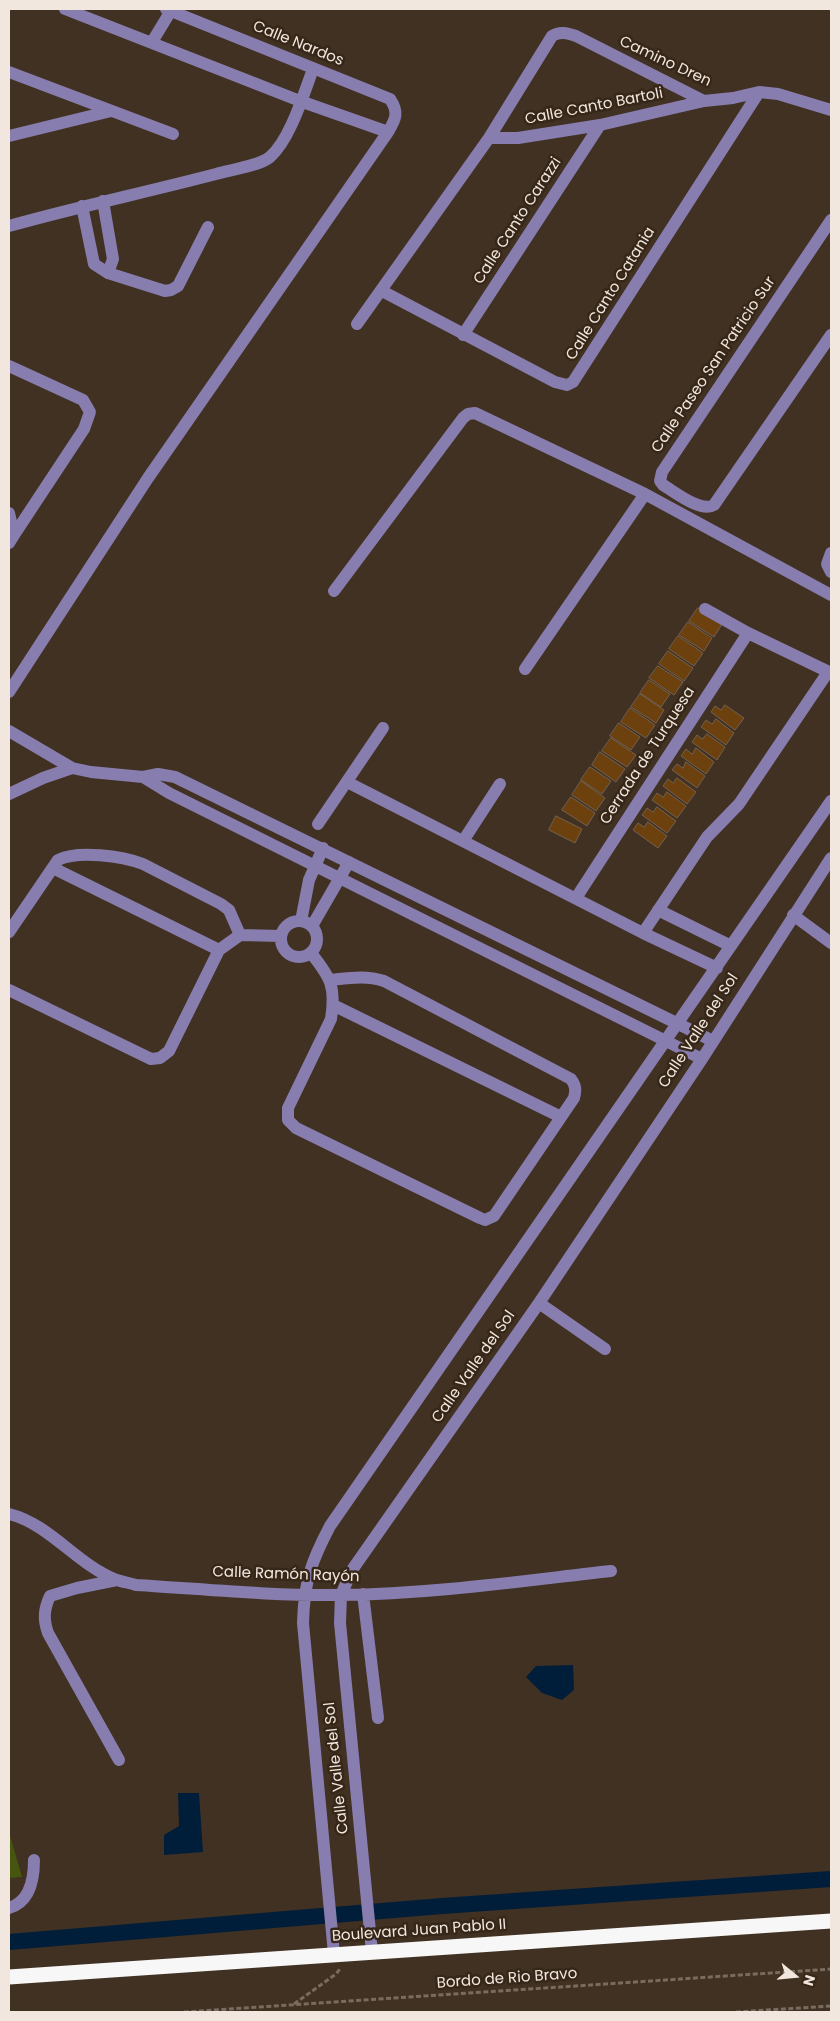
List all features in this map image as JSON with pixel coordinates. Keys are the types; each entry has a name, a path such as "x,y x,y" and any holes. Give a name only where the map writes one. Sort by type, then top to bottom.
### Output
{"highway":[{"name":"Boulevard Juan Pablo II","path":"9,1977 831,1921"}],"street":[{"path":"9,692 148,478 388,132 300,101 65,9"},
{"path":"152,42 169,9"},
{"name":"Calle Nardos","path":"169,9 390,98 396,108 396,118 388,132"},
{"name":"Camino Dren","path":"489,138 552,36 557,33 576,36 704,101 733,98 759,92 778,94 831,110"},
{"path":"9,226 82,206 201,178 269,158 278,149 286,135 314,69"},
{"path":"9,72 172,134"},
{"name":"Calle Canto Catania","path":"382,291 555,382 567,385 573,382 759,92"},
{"name":"Calle Canto Bartoli","path":"489,138 518,138 600,125 704,101"},
{"path":"9,136 111,111"},
{"name":"Calle Canto Carazzi","path":"463,335 600,125"},
{"path":"358,324 489,138"},
{"path":"103,201 113,259 108,273"},
{"path":"82,206 94,264 108,273 165,291 178,286 208,227"},
{"name":"Calle Paseo San Patricio Sur","path":"831,220 662,472 660,481 663,485 701,508 710,508 714,505 831,336"},
{"path":"9,366 83,400 90,412 84,429 12,539"},
{"path":"334,591 463,418 468,414 475,414 645,494 831,595"},
{"path":"525,669 645,494"},
{"path":"9,513 12,539"},
{"path":"831,553 827,564 831,572"},
{"path":"643,933 707,837 740,804 830,673 748,633 705,609"},
{"name":"Cerrada de Turquesa","path":"576,898 748,633"},
{"path":"318,824 383,728"},
{"path":"9,730 72,768 91,772 143,777 158,774 175,777 713,1041"},
{"path":"9,794 43,778 72,768"},
{"path":"143,777 169,793 702,1060"},
{"path":"347,782 643,933 717,968"},
{"path":"464,841 500,784"},
{"path":"334,1954 303,1623 304,1595 316,1553 330,1526 679,1024 831,801"},
{"path":"306,924 290,923 286,926 281,936 281,942 287,953 299,957 311,953 314,948 317,937 306,924 309,880 323,848"},
{"path":"9,932 58,860 67,855 130,859 221,904 228,910 240,935"},
{"name":"Calle Valle del Sol","path":"372,1952 340,1623 341,1595 352,1570 539,1303 702,1060 831,858"},
{"path":"306,924 340,878 349,862"},
{"path":"53,868 219,950"},
{"path":"658,910 731,946"},
{"path":"793,915 831,943"},
{"path":"9,990 151,1059 160,1058 169,1051 219,950 240,935 281,936"},
{"path":"311,953 331,980 333,1005 331,1019 288,1108 288,1120 296,1128 485,1220 494,1216 574,1098 576,1091 571,1079 384,981 360,976 331,980"},
{"path":"333,1005 561,1117"},
{"path":"539,1303 606,1349"},
{"name":"Calle Ramón Rayón","path":"9,1514 33,1524 96,1569 117,1580 136,1585 304,1595 341,1595 451,1589 611,1571"},
{"path":"117,1580 77,1588 50,1596 45,1607 44,1621 48,1633 119,1760"},
{"path":"363,1594 378,1718"},
{"path":"9,1908 23,1900 30,1888 34,1875 34,1860"}],"path":[{"path":"293,2005 336,1974 351,1953"},
{"name":"Bordo de Rio Bravo","path":"184,2012 831,1969"},
{"path":"736,2012 831,2006"}],"green space":[{"path":"9,1832 22,1877 9,1878"}],"water":[{"path":"573,1665 574,1690 562,1700 542,1693 526,1677 536,1666"},
{"path":"178,1793 199,1793 203,1852 164,1855 164,1835 179,1826"}],"building":[{"path":"698,608 722,624 714,637 689,621"},
{"path":"688,622 712,638 704,651 679,635"},
{"path":"678,636 703,653 694,666 669,649"},
{"path":"668,651 693,668 684,681 659,664"},
{"path":"658,666 683,682 674,695 649,678"},
{"path":"649,680 670,694 661,707 640,693"},
{"path":"640,694 664,710 656,723 631,707"},
{"path":"725,705 744,718 735,730 711,712 715,706 721,710"},
{"path":"630,708 655,725 646,738 621,722"},
{"path":"716,719 734,733 726,745 701,727 706,720 712,724"},
{"path":"619,723 640,737 631,750 610,736"},
{"path":"707,734 725,747 717,760 692,742 697,735 702,739"},
{"path":"611,738 636,755 627,767 602,751"},
{"path":"696,748 714,762 706,774 681,756 686,749 692,754"},
{"path":"600,752 625,769 616,782 592,765"},
{"path":"686,762 705,776 697,788 672,770 677,764 683,768"},
{"path":"590,767 611,781 602,794 581,780"},
{"path":"677,778 696,792 687,804 663,786 668,779 673,783"},
{"path":"581,781 605,798 596,811 572,795"},
{"path":"667,792 686,806 677,818 652,800 657,793 663,797"},
{"path":"571,797 595,813 587,826 562,810"},
{"path":"657,807 676,821 667,833 642,815 647,808 653,812"},
{"path":"556,816 582,829 575,843 549,830"},
{"path":"648,822 667,836 658,848 633,830 638,823 644,827"}],"waterway":[{"path":"9,1942 442,1906 831,1879"}]}
